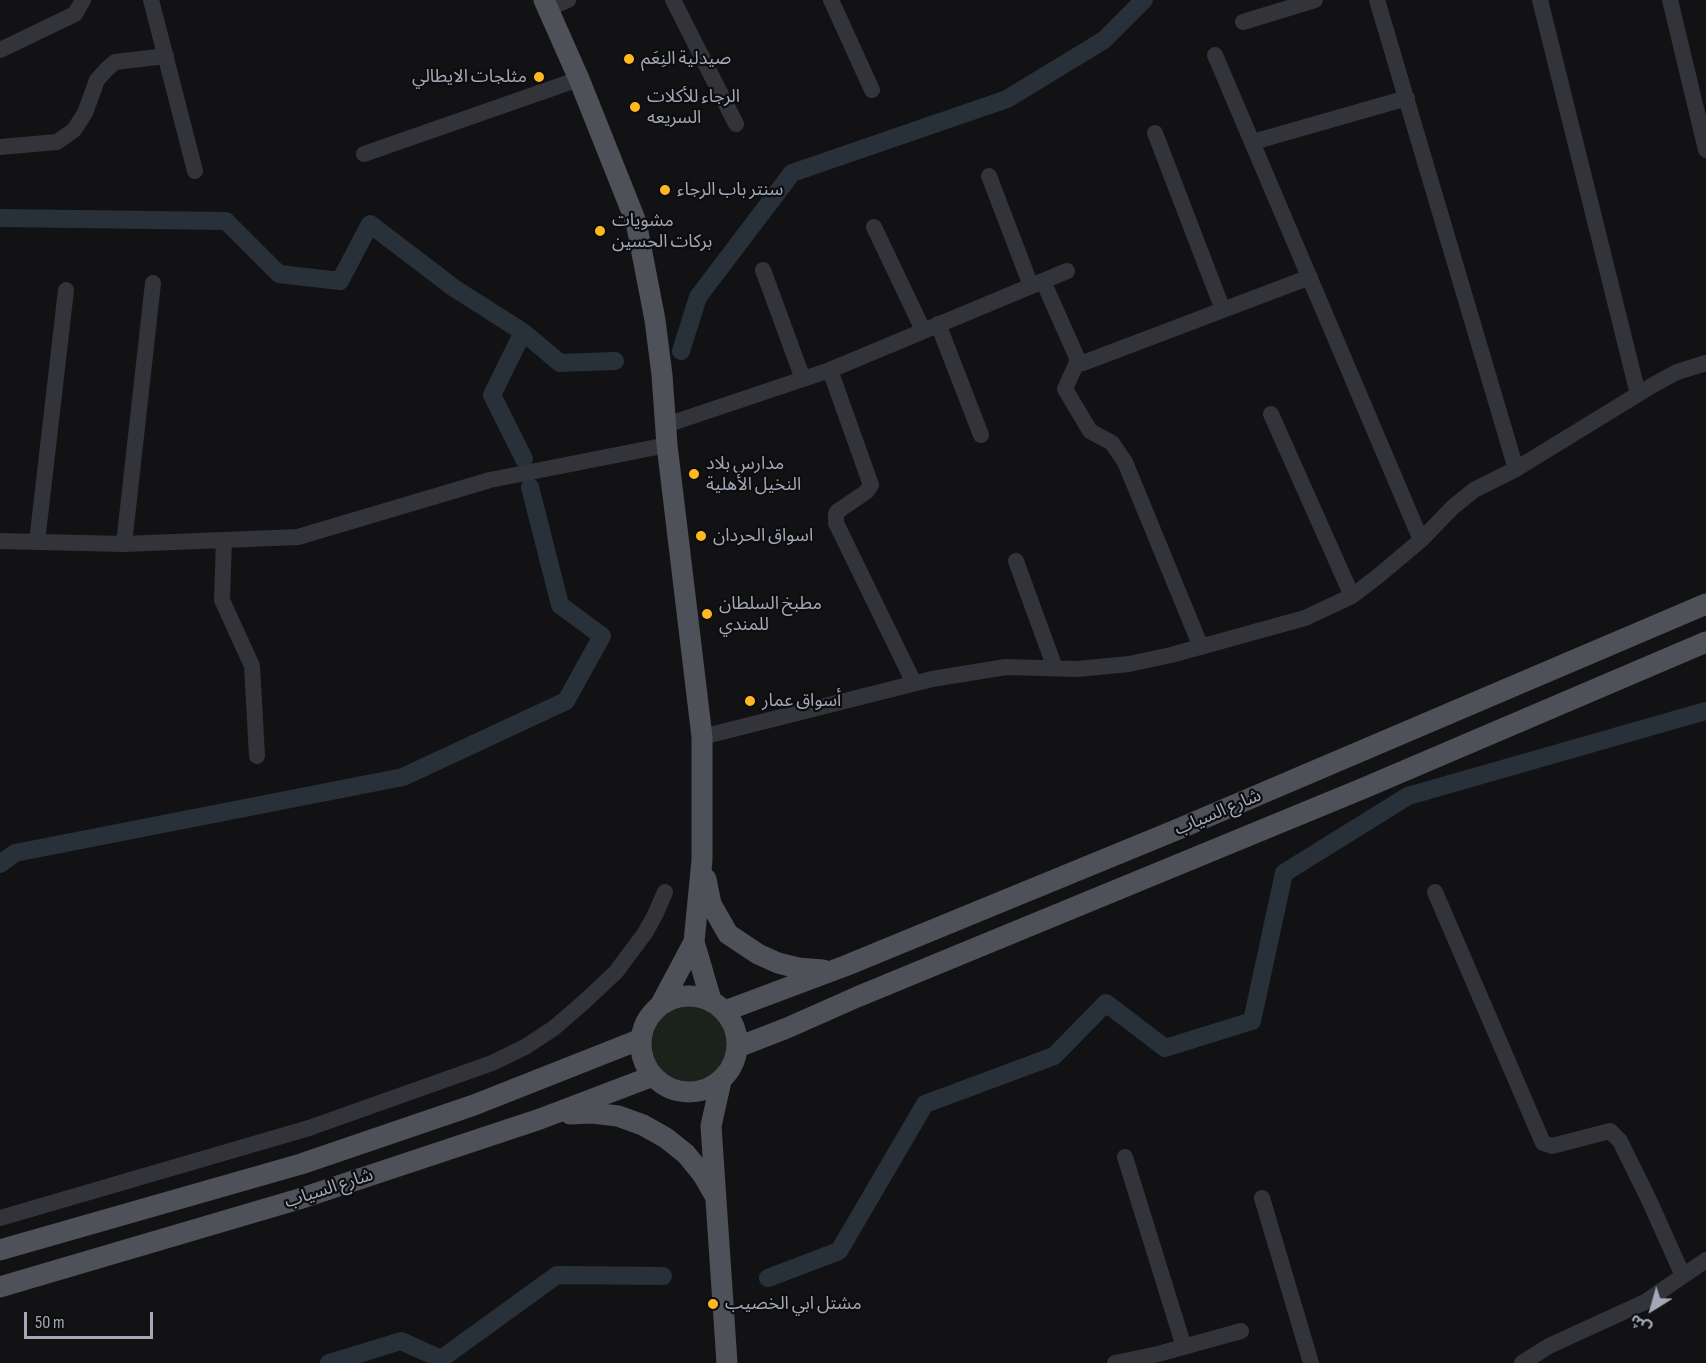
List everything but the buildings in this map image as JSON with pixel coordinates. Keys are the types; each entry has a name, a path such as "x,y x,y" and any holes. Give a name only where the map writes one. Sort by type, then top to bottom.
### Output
{"main road":[{"path":"545,4 579,80 636,222 655,320 662,375 666,435 702,737 702,860 694,942 661,1004"},
{"name":"شارع السياب","path":"718,1005 832,970 1187,826 1706,604"},
{"name":"شارع السياب","path":"738,1047 1364,788 1706,642"},
{"path":"702,860 711,904 728,934 758,954 778,963 815,971 832,970"},
{"path":"694,942 718,1005 735,1028 738,1047 735,1060 730,1071 721,1081 698,1092 685,1092 668,1087 653,1076 641,1052 644,1026 651,1014 661,1004 685,995 699,996 718,1005"},
{"name":"شارع السياب","path":"0,1251 301,1164 474,1105 641,1039"},
{"name":"شارع السياب","path":"0,1287 299,1199 540,1119 653,1076"},
{"path":"721,1081 711,1126 727,1363"},
{"path":"685,1092 711,1126"},
{"path":"540,1119 566,1114 592,1113 618,1116 643,1125 666,1138 686,1154 703,1175 716,1198"}],"street":[{"path":"0,50 75,14 83,0"},
{"path":"151,0 195,171"},
{"path":"545,4 568,0"},
{"path":"674,0 736,124"},
{"path":"831,0 872,90"},
{"path":"1243,22 1315,0"},
{"path":"1377,0 1516,469"},
{"path":"1540,0 1638,394"},
{"path":"1670,0 1706,150"},
{"path":"1215,55 1421,540"},
{"path":"0,147 57,142 74,130 85,113 97,80 116,62 166,56"},
{"path":"364,154 579,80"},
{"path":"1253,142 1407,99"},
{"path":"1155,133 1223,310"},
{"path":"989,176 1037,284 1078,360 1083,363 1311,277"},
{"path":"873,227 922,330"},
{"path":"763,270 803,380"},
{"path":"0,541 124,544 298,537 490,480 666,435 830,370 1067,271"},
{"path":"124,544 153,283"},
{"path":"37,542 66,290"},
{"path":"938,324 981,435"},
{"path":"1078,360 1065,389 1090,431 1112,443 1125,462 1201,647"},
{"path":"702,737 932,679 1006,668 1077,669 1129,664 1171,656 1305,618 1352,596 1421,540 1453,507 1474,490 1516,469 1677,372 1706,363"},
{"path":"830,370 871,484 866,492 838,510 836,523 914,683"},
{"path":"1271,414 1352,596"},
{"path":"224,540 222,600 252,666 257,756"},
{"path":"1016,561 1055,668"},
{"path":"0,1218 309,1128 492,1063 525,1047 569,1015 616,972 650,924 664,892"},
{"path":"1435,892 1543,1143 1552,1146 1610,1131 1620,1141 1683,1276"},
{"path":"1125,1157 1184,1347"},
{"path":"1262,1198 1311,1363"},
{"path":"1522,1363 1549,1346 1645,1302 1706,1260"},
{"path":"1115,1363 1158,1354 1241,1331"}],"shaded area":[{"path":"688,1004 703,1007 720,1021 727,1043 724,1058 710,1075 688,1082 673,1079 656,1065 649,1043 652,1028 666,1011"}],"waterway":[{"path":"681,351 698,297 792,173 1007,99 1104,40 1144,0"},
{"path":"0,218 226,221 279,274 340,281 370,224 454,288 523,332 560,363 615,361"},
{"path":"523,332 492,395 524,459"},
{"path":"0,864 15,853 403,777 566,701 602,636 560,605 530,487"},
{"path":"768,1278 839,1251 925,1104 1054,1056 1106,1003 1165,1048 1252,1021 1284,873 1408,796 1706,711"},
{"path":"329,1363 401,1341 441,1359 557,1275 663,1276"}],"place":[{"name":"صيدلية النِعَم","path":"629,59"},
{"name":"مثلجات الايطالي","path":"539,77"},
{"name":"الرجاء للأكلات السريعه","path":"635,107"},
{"name":"سنتر باب الرجاء","path":"665,190"},
{"name":"مشويات بركات الحسين","path":"600,231"},
{"name":"مدارس بلاد النخيل الأهلية","path":"694,474"},
{"name":"اسواق الحردان","path":"701,536"},
{"name":"مطبخ السلطان للمندي","path":"707,614"},
{"name":"أسواق عمار","path":"750,701"},
{"name":"مشتل ابي الخصيب","path":"713,1304"}]}
